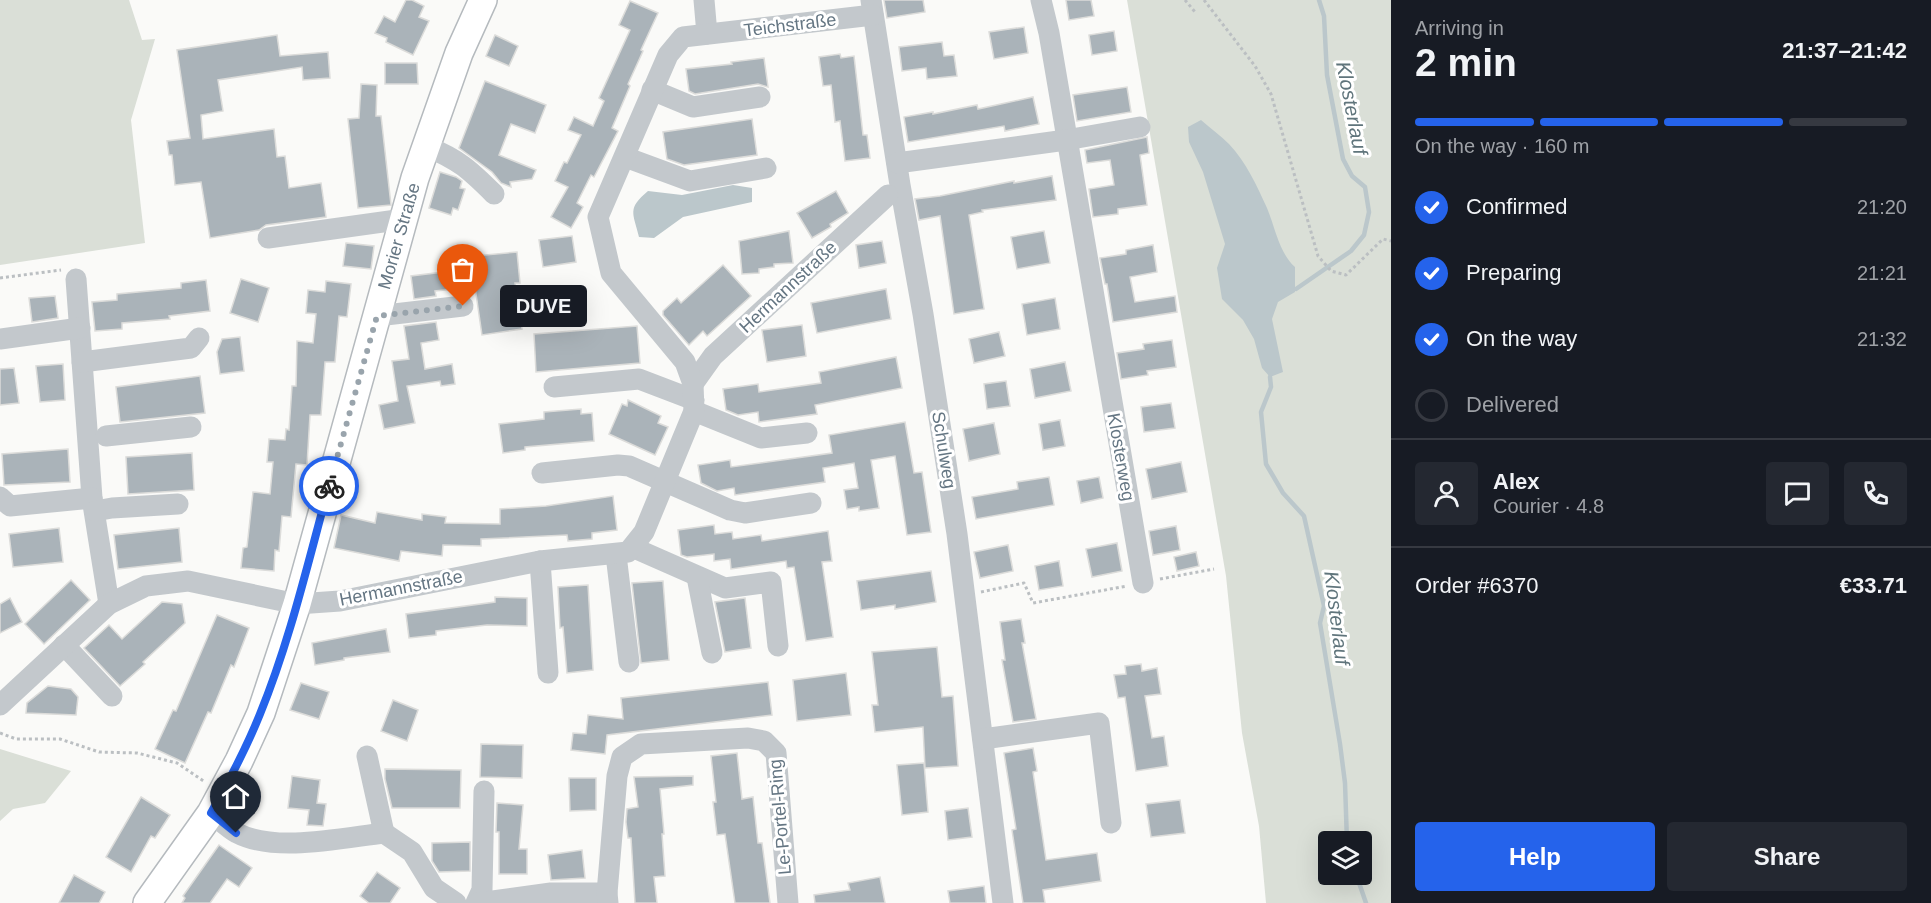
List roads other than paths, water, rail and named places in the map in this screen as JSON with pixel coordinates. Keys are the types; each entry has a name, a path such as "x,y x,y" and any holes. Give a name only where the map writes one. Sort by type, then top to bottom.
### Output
{"main road":[{"name":"Morier Straße","path":"147,903 211,813 261,713 297,604 426,146 459,53 483,0"}],"street":[{"path":"704,0 707,34"},
{"name":"Klosterweg","path":"1041,0 1049,33 1143,583"},
{"name":"Teichstraße","path":"694,399 685,362 611,273 598,216 652,90 668,55 683,37 872,8"},
{"name":"Schulweg","path":"872,8 927,337 964,595 1003,903"},
{"path":"652,90 693,107 760,97"},
{"path":"897,163 1066,140 1140,127"},
{"path":"426,146 461,164 494,194"},
{"path":"625,156 690,181 766,168"},
{"name":"Hermannstraße","path":"625,551 644,532 666,482 694,399 713,356 888,195"},
{"path":"268,238 404,219"},
{"path":"76,279 93,505 108,604"},
{"path":"377,316 463,306"},
{"path":"0,339 80,328"},
{"path":"82,362 191,348 199,338"},
{"path":"554,387 639,379 694,399 761,438 807,434"},
{"path":"106,436 191,427"},
{"path":"542,473 618,465 629,466 730,510 745,513 811,503"},
{"path":"0,497 10,506 93,505 112,508 178,504"},
{"path":"625,551 629,662"},
{"name":"Hermannstraße","path":"0,705 108,604 146,586 188,582 297,604 340,601 540,561 625,551 725,588 771,582 778,646"},
{"path":"540,561 548,673"},
{"path":"697,577 712,652"},
{"path":"64,645 112,696"},
{"path":"983,739 1099,723 1111,823"},
{"name":"Le-Portel-Ring","path":"608,898 617,776 622,757 641,744 748,738 764,741 776,753 788,903"},
{"path":"367,756 384,833"},
{"path":"484,791 482,890 477,903 551,893 608,898"},
{"path":"211,813 236,833 262,842 283,844 384,833 412,852 434,888 456,903"}],"waterway":[{"name":"Klosterlauf","path":"1296,289 1351,251 1364,235 1369,212 1365,187 1352,176 1343,159 1327,75 1324,16 1319,0"},
{"name":"Klosterlauf","path":"1270,377 1271,387 1261,412 1266,464 1283,493 1304,516 1324,606 1320,623 1345,783 1347,831"},
{"name":"Klosterlauf","path":"1360,885 1366,903"}],"place":[{"name":"DUVE","path":"463,306"}]}
